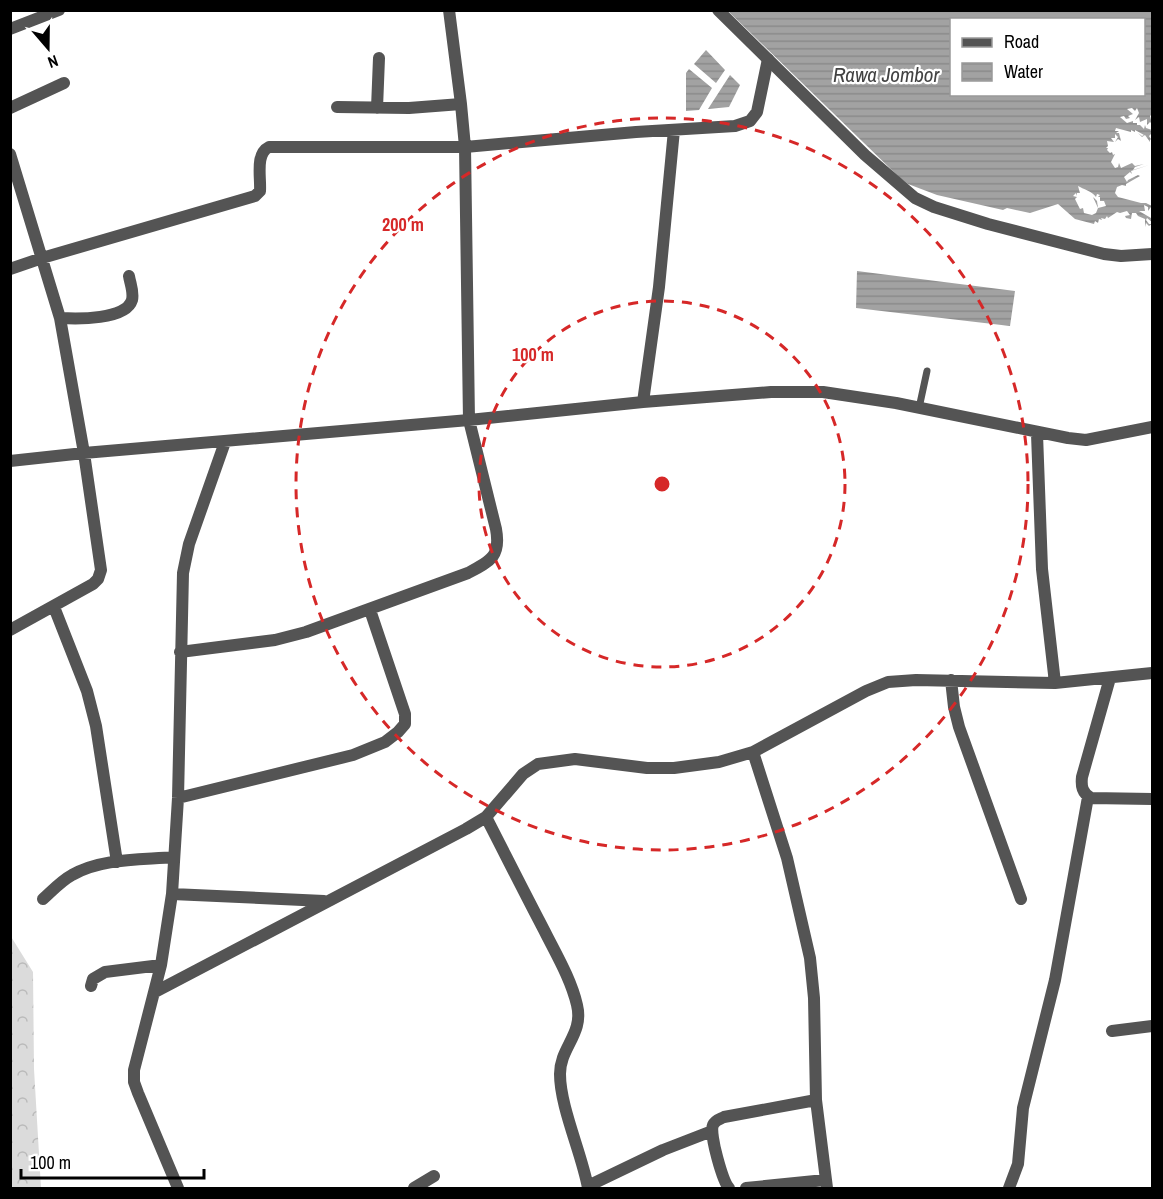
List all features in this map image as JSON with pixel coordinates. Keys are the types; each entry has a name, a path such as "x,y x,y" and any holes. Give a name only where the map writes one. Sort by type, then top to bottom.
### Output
{"street":[{"path":"10,29 59,10"},
{"path":"180,652 275,640 306,632 468,573 488,561 496,552 498,543 496,529 469,420 465,147 448,10"},
{"path":"718,10 891,179 922,202 988,224 1104,254 1121,256 1152,254"},
{"path":"377,108 379,58"},
{"path":"10,269 255,196 260,190 260,156 267,147 465,147 741,125 750,121 759,108 768,59"},
{"path":"10,108 64,83"},
{"path":"337,107 377,108 461,104"},
{"path":"643,402 659,287 674,130"},
{"path":"10,630 93,584 100,573 84,453 60,318 12,161"},
{"path":"60,318 92,318 117,313 126,308 132,296 129,276"},
{"path":"10,461 771,392 823,392 919,408 1038,434 1086,440 1152,427"},
{"path":"1038,434 1042,569 1055,682"},
{"path":"178,1188 134,1082 134,1066 161,965 172,894 178,798 181,589 185,559 225,442"},
{"path":"54,607 87,691 96,726 117,862"},
{"path":"178,798 353,755 385,742 402,729 405,714 370,610"},
{"path":"155,992 466,830 486,817 522,774 538,764 574,759 647,768 704,765 753,752 878,686 899,680 1055,682 1152,673"},
{"path":"1110,678 1082,780 1083,791 1088,797 1152,799"},
{"path":"951,680 959,727 1021,899"},
{"path":"746,1188 826,1184 816,1100 815,1008 810,958 787,858 753,752"},
{"path":"1009,1188 1018,1164 1023,1108 1055,980 1088,797"},
{"path":"486,817 561,964 576,999 578,1028 564,1054 560,1073 588,1187 663,1150 712,1131"},
{"path":"43,899 69,876 82,869 117,862 174,857"},
{"path":"172,894 327,901"},
{"path":"92,986 93,979 105,972 161,965"},
{"path":"1112,1030 1152,1026"},
{"path":"729,1188 723,1178 712,1131 714,1123 724,1117 816,1100"},
{"path":"414,1188 434,1176"}],"lane":[{"path":"919,408 927,371"}],"green space":[{"path":"10,935 33,972 34,1069 41,1188 11,1188"}],"water":[{"name":"Rawa Jombor","path":"728,11 1152,11 1152,114 1150,116 1152,124 1150,122 1147,125 1147,119 1140,122 1139,117 1135,120 1139,113 1137,108 1135,111 1132,108 1127,109 1133,114 1128,116 1130,118 1120,117 1127,123 1133,121 1144,129 1145,125 1146,128 1152,130 1150,131 1152,131 1152,136 1151,134 1149,136 1152,141 1150,139 1150,142 1145,135 1142,137 1138,133 1144,135 1135,130 1131,132 1116,128 1115,131 1119,131 1116,133 1119,133 1121,141 1118,139 1115,142 1118,137 1115,134 1115,138 1111,138 1114,142 1107,141 1106,148 1113,155 1115,154 1111,162 1115,168 1119,163 1121,168 1132,163 1135,166 1144,164 1133,170 1149,165 1131,171 1132,174 1130,172 1124,177 1127,182 1140,176 1126,186 1117,187 1115,193 1118,197 1152,206 1151,211 1151,207 1148,211 1148,207 1144,205 1145,211 1139,211 1151,218 1152,222 1147,218 1146,220 1152,224 1149,226 1146,223 1145,227 1145,219 1136,213 1132,213 1131,219 1126,218 1125,216 1130,215 1127,211 1117,212 1105,219 1101,218 1102,220 1099,219 1098,223 1095,221 1094,224 1075,219 1058,204 1030,213 1007,208 1003,210 937,195 908,184","holes":["1078,186 1096,197 1097,194 1100,195 1098,197 1100,201 1104,201 1106,206 1098,208 1092,215 1084,213 1083,208 1080,209 1075,199 1077,197 1073,196 1080,193"]},
{"path":"706,50 725,70 716,83 694,64"},
{"path":"689,69 712,88 699,110 686,111 686,73"},
{"path":"730,75 740,85 729,107 708,109"},
{"path":"857,271 1015,291 1010,326 856,308"}]}
